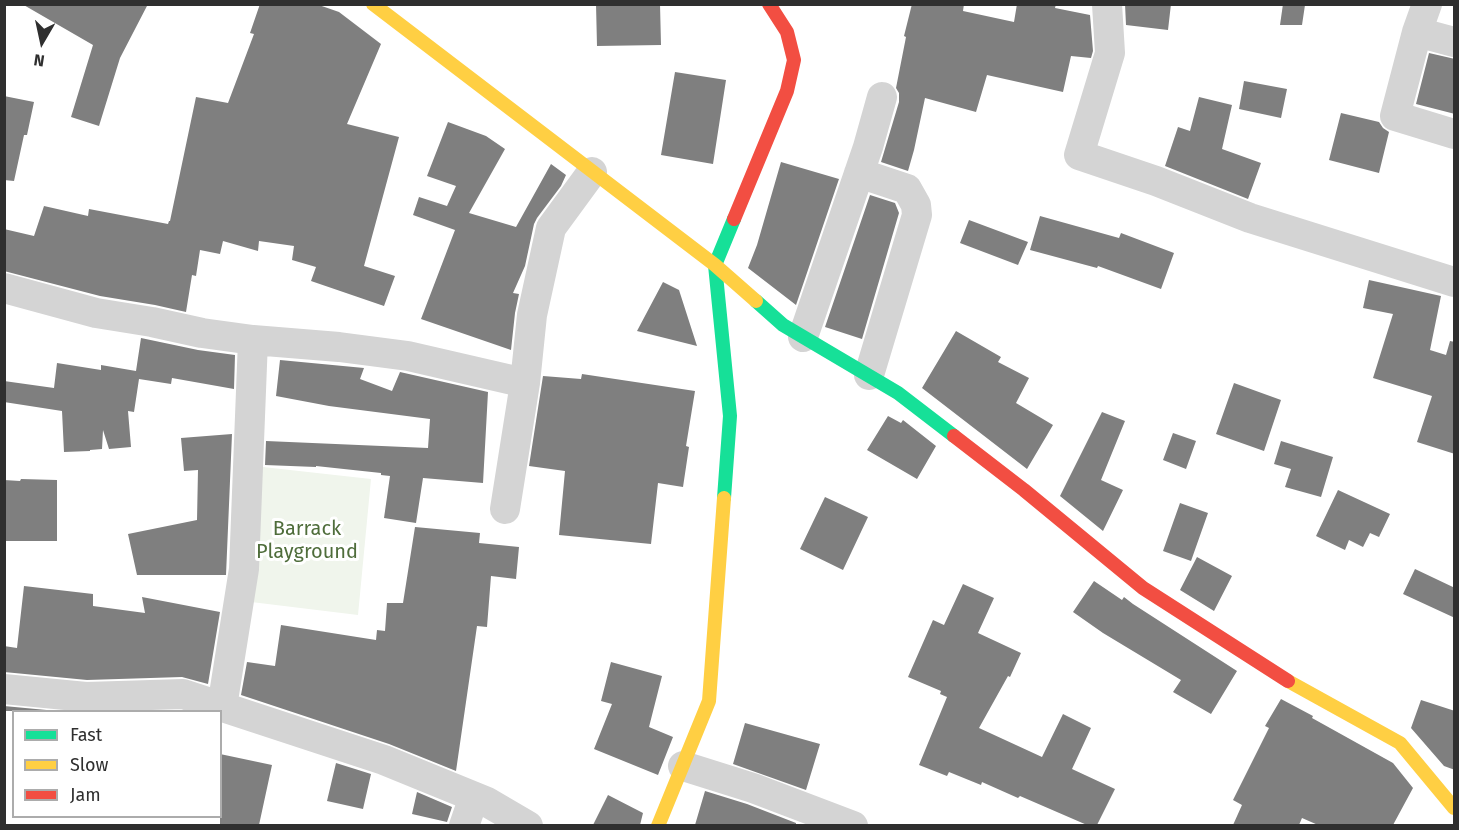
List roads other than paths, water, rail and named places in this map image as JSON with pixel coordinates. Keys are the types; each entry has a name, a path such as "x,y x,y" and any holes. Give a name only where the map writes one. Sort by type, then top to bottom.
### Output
{"main road":[{"path":"373,4 715,265 783,325 907,400 1024,490 1143,588 1280,676 1400,743 1455,808"},
{"path":"658,825 709,701 730,416 715,265 788,91 794,60 787,32 775,6"}],"street":[{"path":"1107,4 1110,52 1079,155 1156,181 1250,218 1455,282"},
{"path":"1455,42 1422,18 1395,116 1455,134"},
{"path":"803,337 859,173 882,97"},
{"path":"505,509 525,383 532,315 551,228 592,172"},
{"path":"859,173 907,189 916,205 917,215 869,375"},
{"path":"4,288 96,314 253,340 339,347 408,356 525,383"},
{"path":"222,707 243,569 253,340"},
{"path":"4,689 86,697 183,694 384,760 487,802 528,825"},
{"path":"683,766 753,788 853,825"},
{"path":"464,825 474,797"}],"park label":[{"name":"Barrack Playground","path":"307,540"}]}
